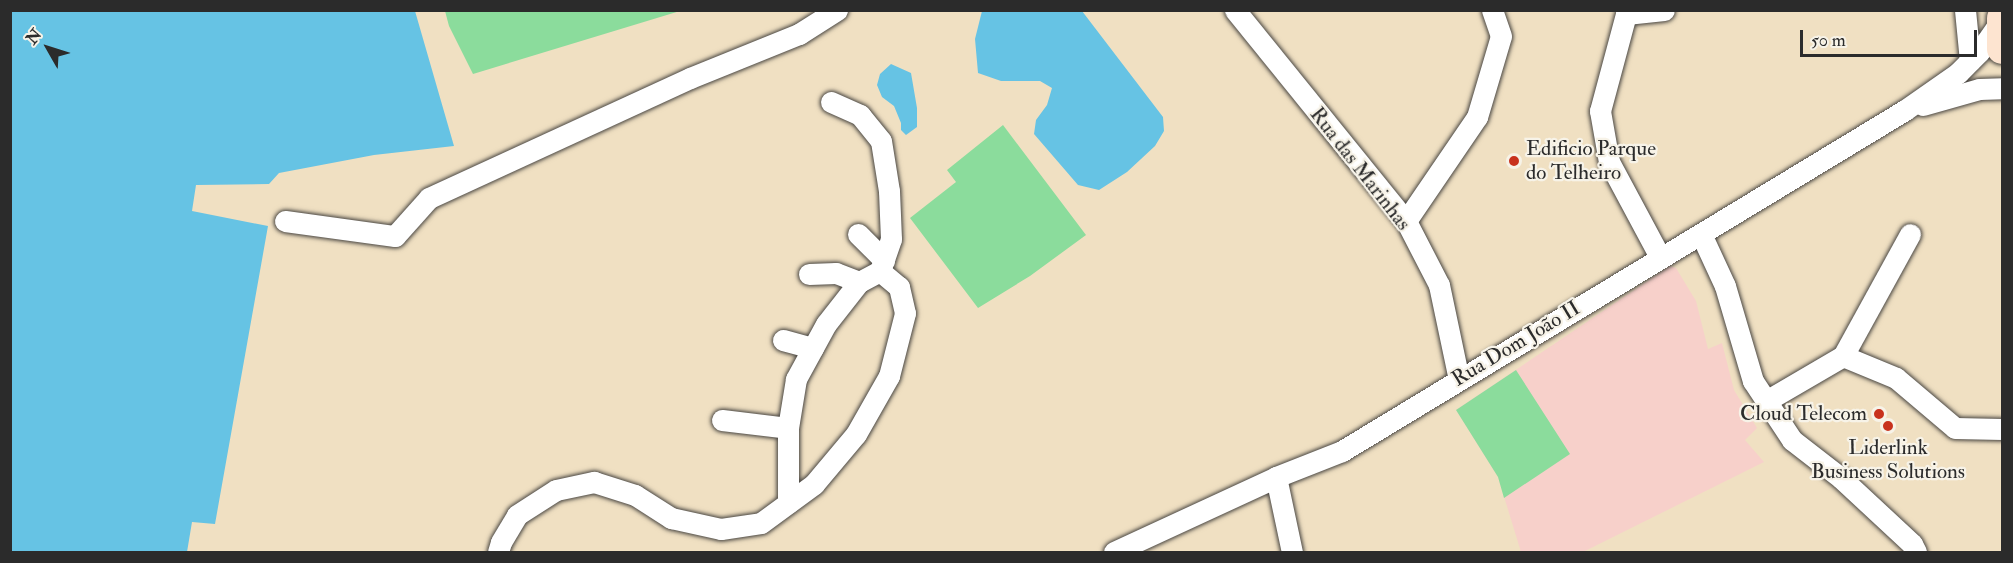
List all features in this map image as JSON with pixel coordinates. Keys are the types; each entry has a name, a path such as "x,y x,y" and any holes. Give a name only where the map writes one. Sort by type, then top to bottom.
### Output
{"main road":[{"path":"2002,18 2002,49"}],"street":[{"path":"285,221 395,236 429,198 690,78 799,34 837,10"},
{"name":"Rua das Marinhas","path":"1235,10 1406,221 1438,285 1459,380"},
{"path":"1406,221 1478,117 1500,36 1492,10"},
{"path":"1660,257 1609,162 1600,111 1626,14 1664,10"},
{"path":"1965,10 1970,61"},
{"path":"1905,110 1958,73 1980,52 2002,18"},
{"path":"1905,110 1979,89 2002,88"},
{"path":"788,502 788,428 796,379 826,324 859,282 882,266 891,238 889,191 881,141 860,115 831,102"},
{"name":"Rua Dom João II","path":"1114,552 1276,477 1342,451 1905,110"},
{"path":"498,552 501,542 517,516 556,490 594,482 635,495 671,518 721,529 761,523 814,484 856,434 889,376 905,313 899,287 858,234"},
{"path":"1701,234 1725,286 1753,381 1792,440 1841,478 1912,544 1916,552"},
{"path":"1766,401 1843,356 1910,234"},
{"path":"809,274 837,273 859,282"},
{"path":"783,340 813,348"},
{"path":"1843,356 1896,378 1955,428 2002,429"},
{"path":"722,420 788,428"},
{"path":"1276,477 1292,552"}],"shaded area":[{"path":"1670,266 1676,268 1696,301 1708,349 1722,343 1734,390 1757,428 1745,440 1764,462 1583,552 1521,552 1498,477 1456,410"}],"green space":[{"path":"445,10 680,11 473,74 449,26"},
{"path":"1003,125 1086,235 1030,276 978,308 910,218 956,182 947,170"},
{"path":"1516,370 1570,454 1504,498 1498,477 1456,410"}],"water":[{"path":"10,11 415,11 454,146 374,155 279,173 269,184 196,185 192,211 268,226 215,524 192,522 187,552 11,552"},
{"path":"982,11 1082,11 1163,117 1164,131 1155,146 1127,172 1099,190 1078,185 1034,134 1036,120 1047,105 1052,88 1040,81 1001,81 978,73 975,39"},
{"path":"891,64 911,73 917,108 917,127 906,135 901,130 901,123 894,106 882,97 877,85 880,74"}],"place":[{"name":"Edificio Parque do Telheiro","path":"1514,161"},
{"name":"Cloud Telecom","path":"1879,414"},
{"name":"Liderlink Business Solutions","path":"1888,426"}]}
